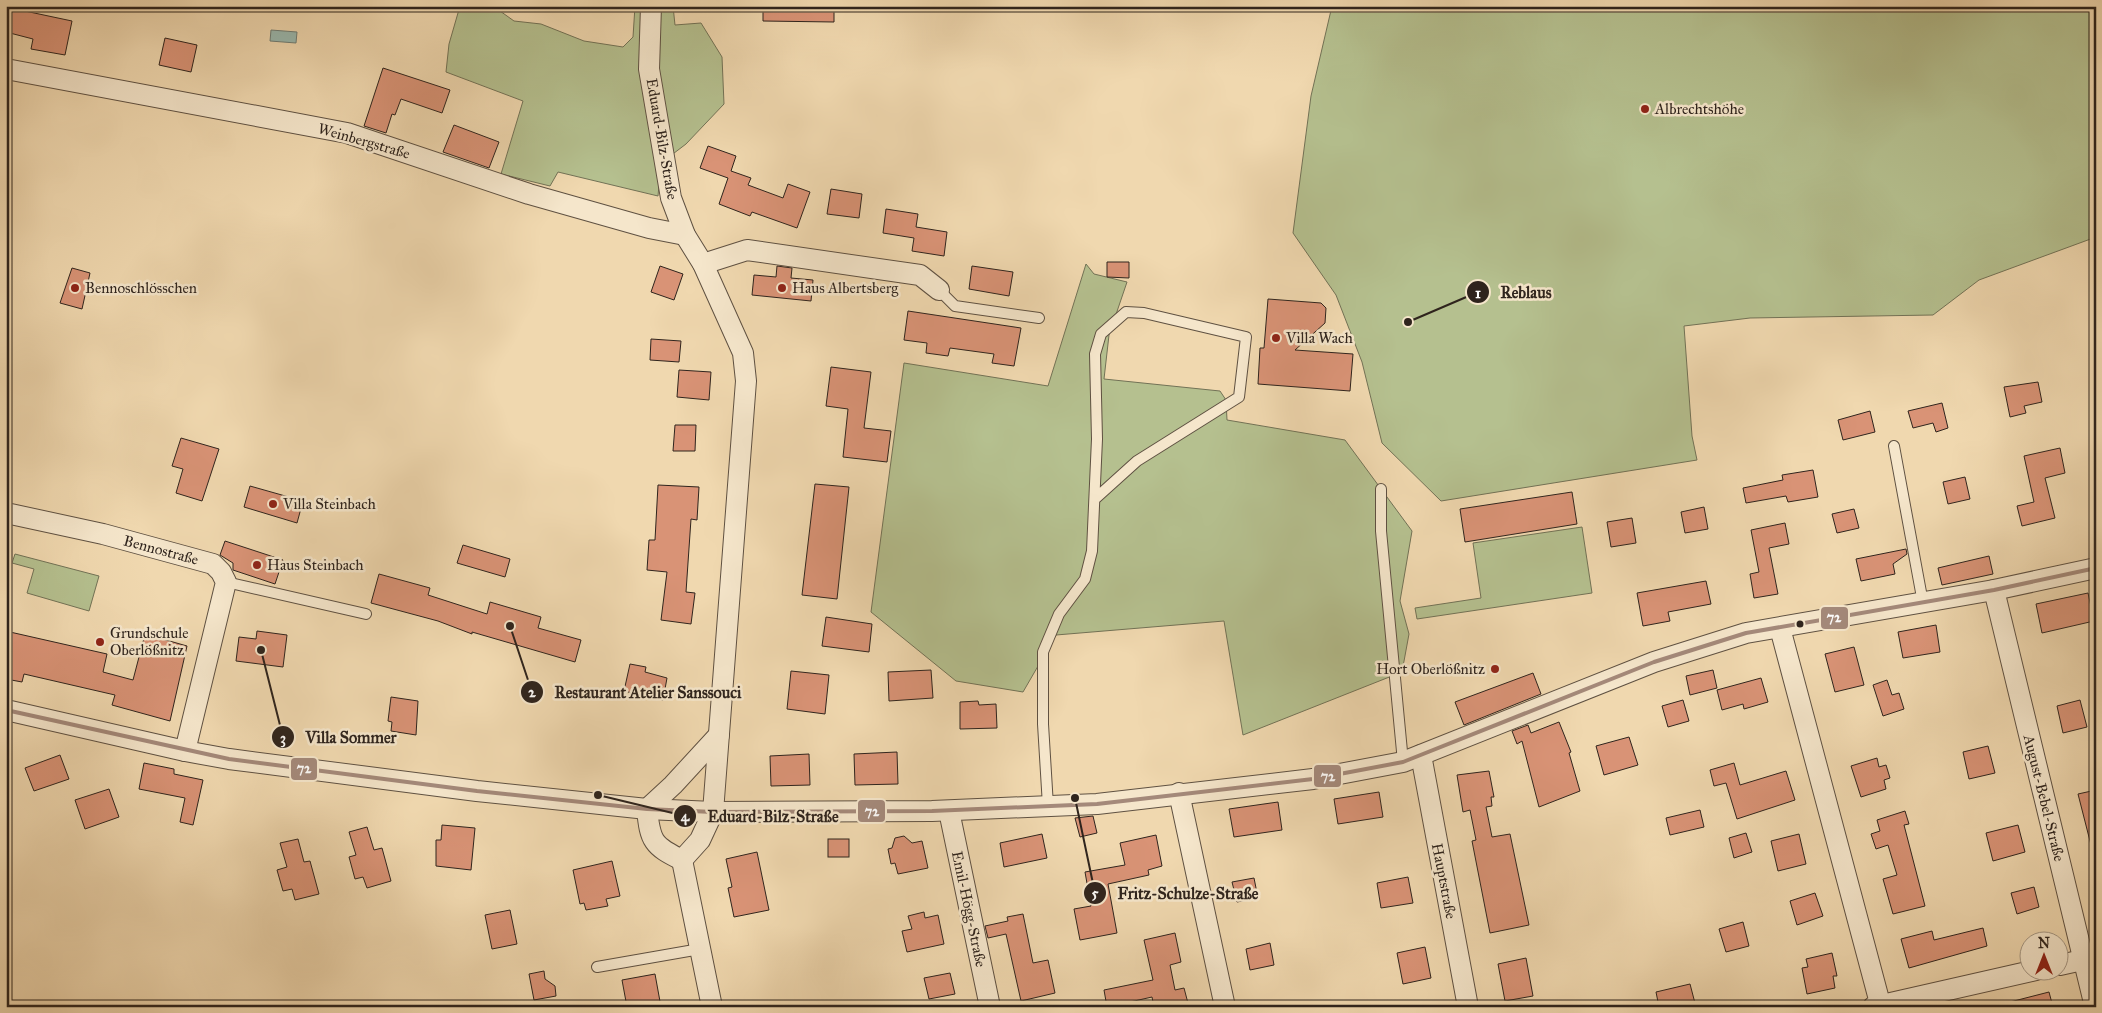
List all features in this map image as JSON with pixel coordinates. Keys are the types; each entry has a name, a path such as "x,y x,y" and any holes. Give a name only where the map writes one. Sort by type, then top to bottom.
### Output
{"street":[{"name":"Eduard-Bilz-Straße","path":"651,6 650,69 671,198 685,235 703,264 743,353 746,382 714,812"},
{"name":"Weinbergstraße","path":"6,69 347,133 530,194 649,228 685,235"},
{"path":"703,264 748,250 920,275 939,290"},
{"name":"Bennostraße","path":"6,513 103,534 213,564 221,572 226,582"},
{"path":"6,710 184,751 476,791 647,809 714,812 949,811 1096,804 1313,779 1412,758 1654,662 1746,633 1994,590 2096,568"},
{"path":"184,751 226,582"},
{"name":"August-Bebel-Straße","path":"1994,590 2090,958 2095,1007"},
{"path":"1780,628 1879,1006 2020,974"},
{"path":"647,809 673,785 719,735"},
{"name":"Hauptstraße","path":"1412,758 1468,1007"},
{"path":"1179,793 1225,1007"},
{"path":"647,809 650,836 664,851 682,860"},
{"name":"Emil-Högg-Straße","path":"949,811 990,1007"},
{"path":"682,860 700,840 714,812"},
{"path":"682,860 712,1007"},
{"path":"2070,963 2090,958"}],"lane":[{"path":"939,290 955,306 1039,318"},
{"path":"1048,806 1043,652 1059,614 1085,579 1092,551 1096,498 1095,354 1101,334 1126,312 1144,313 1246,337 1239,396 1137,461 1096,498"},
{"path":"1894,446 1923,603"},
{"path":"1381,489 1381,532 1412,758"},
{"path":"226,582 366,614"},
{"path":"597,967 700,949"}],"green space":[{"path":"460,6 493,6 514,21 541,24 584,41 623,47 633,37 635,6 673,6 675,25 701,23 722,57 724,104 686,144 661,163 658,196 558,172 550,186 501,174 523,101 446,72 449,44"},
{"path":"1332,6 2096,6 2096,237 1979,280 1933,315 1750,318 1684,326 1692,436 1697,460 1441,501 1382,443 1362,362 1336,295 1293,233 1311,96"},
{"path":"1086,264 1094,274 1127,282 1109,335 1104,379 1220,391 1226,400 1227,420 1345,440 1412,531 1400,601 1409,634 1402,672 1243,735 1224,621 1056,635 1023,692 956,681 871,612 904,363 1048,386"},
{"path":"1582,527 1592,593 1417,619 1415,608 1481,598 1473,543"},
{"path":"15,554 99,576 89,611 27,593 34,569 12,563"}],"water":[{"path":"271,30 297,32 296,43 270,41"}],"building":[{"path":"763,6 834,6 834,22 763,21"},
{"path":"6,7 72,21 65,55 31,49 33,39 6,32"},
{"path":"165,38 197,45 191,72 159,65"},
{"path":"383,68 450,90 442,113 401,99 395,115 392,114 386,133 364,126"},
{"path":"454,125 499,142 489,168 443,152"},
{"path":"708,146 736,156 731,171 751,178 748,185 783,198 788,184 810,192 797,228 752,212 750,216 719,204 728,178 700,168"},
{"path":"831,189 862,194 859,218 827,214"},
{"path":"886,209 918,214 916,227 947,232 944,256 912,251 914,238 883,233"},
{"path":"1107,262 1129,262 1129,278 1107,277"},
{"path":"660,266 683,274 674,300 651,292"},
{"name":"Haus Albertsberg","path":"777,266 792,268 791,278 813,280 811,301 752,295 754,275 776,277"},
{"path":"972,266 1013,272 1009,296 969,289"},
{"name":"Bennoschlösschen","path":"72,268 90,273 82,309 60,303"},
{"name":"Villa Wach","path":"1268,299 1321,303 1326,308 1325,323 1295,350 1353,354 1350,391 1258,384 1260,348 1264,348"},
{"path":"908,311 1021,328 1014,366 992,363 994,354 950,348 948,356 926,353 927,343 904,340"},
{"path":"651,339 681,341 679,362 650,360"},
{"path":"831,367 871,372 864,428 891,431 887,462 843,457 848,409 826,406"},
{"path":"679,370 711,372 709,400 677,397"},
{"path":"2038,382 2042,402 2024,406 2026,413 2010,417 2004,387"},
{"path":"1942,403 1948,428 1936,432 1933,423 1913,428 1908,411"},
{"path":"1870,411 1875,432 1843,440 1838,420"},
{"path":"675,425 696,425 695,451 673,451"},
{"path":"181,438 219,449 202,501 176,493 183,469 172,466"},
{"path":"2060,448 2065,473 2045,478 2055,518 2022,526 2017,506 2034,502 2024,456"},
{"path":"1813,470 1818,497 1788,502 1786,496 1746,503 1743,488 1783,480 1782,475"},
{"path":"1965,477 1970,499 1948,504 1943,482"},
{"path":"815,484 849,487 837,599 802,595"},
{"path":"658,485 699,487 697,520 691,519 686,592 695,593 691,624 661,620 667,572 647,570 649,540 655,540"},
{"name":"Villa Steinbach","path":"250,486 303,501 297,523 244,507"},
{"path":"1572,492 1577,524 1465,542 1460,509"},
{"path":"1704,507 1708,529 1685,533 1681,512"},
{"path":"1854,509 1859,528 1837,533 1832,514"},
{"path":"1632,518 1636,543 1611,547 1607,522"},
{"path":"1785,523 1789,544 1769,548 1778,594 1754,598 1750,574 1759,572 1751,530"},
{"name":"Haus Steinbach","path":"225,541 283,560 275,584 233,570 233,563 220,555"},
{"path":"463,545 510,559 505,577 457,563"},
{"path":"1906,549 1907,554 1893,564 1895,574 1861,581 1856,559"},
{"path":"1989,556 1993,574 1942,585 1938,568"},
{"path":"379,574 430,588 428,595 487,614 490,602 541,617 538,628 581,640 575,662 472,632 472,634 438,621 371,603"},
{"path":"1706,581 1711,604 1668,612 1670,621 1643,626 1637,593"},
{"path":"2088,593 2094,621 2042,633 2036,604"},
{"path":"826,617 872,624 869,652 822,646"},
{"path":"1936,625 1940,652 1903,658 1898,632"},
{"path":"257,631 287,635 283,667 236,661 239,637 256,639"},
{"path":"10,632 107,654 103,672 133,680 145,634 187,646 170,721 112,705 115,695 24,674 22,682 6,679 6,648"},
{"path":"1854,647 1864,685 1835,692 1825,654"},
{"path":"630,664 646,667 645,672 667,678 663,700 624,691"},
{"path":"931,670 933,698 889,701 888,672"},
{"path":"1713,670 1717,688 1690,695 1686,676"},
{"path":"791,671 829,675 825,714 787,709"},
{"path":"1533,673 1541,694 1464,725 1455,702"},
{"path":"1761,678 1768,702 1744,709 1743,704 1722,710 1717,690"},
{"path":"1887,680 1892,695 1899,693 1904,709 1883,716 1873,685"},
{"path":"391,697 418,701 416,735 391,731 392,722 388,721"},
{"path":"1683,700 1689,721 1668,727 1662,706"},
{"path":"2080,700 2087,727 2063,733 2057,706"},
{"path":"978,701 979,705 996,704 997,728 960,729 960,702"},
{"path":"1559,722 1571,752 1569,753 1580,791 1539,807 1522,741 1517,744 1512,731 1528,725 1531,733"},
{"path":"1629,737 1638,765 1604,775 1596,746"},
{"path":"1988,746 1995,773 1969,779 1963,752"},
{"path":"897,752 898,784 855,785 854,754"},
{"path":"809,754 810,785 771,786 770,756"},
{"path":"60,755 69,779 34,791 25,768"},
{"path":"1877,758 1879,767 1886,765 1890,778 1884,780 1886,789 1861,797 1851,766"},
{"path":"144,763 174,769 174,774 203,780 193,825 180,822 185,798 139,789"},
{"path":"1734,763 1740,785 1786,771 1795,800 1737,819 1726,783 1714,786 1710,770"},
{"path":"1489,771 1494,797 1491,797 1492,806 1486,807 1492,837 1510,834 1529,925 1490,933 1472,841 1476,840 1470,810 1463,812 1457,775"},
{"path":"109,789 119,817 85,829 75,800"},
{"path":"2096,790 2096,845 2091,845 2078,794"},
{"path":"1379,792 1383,817 1338,824 1334,799"},
{"path":"1278,802 1282,830 1234,837 1229,809"},
{"path":"1700,810 1704,827 1670,835 1666,818"},
{"path":"1905,811 1909,824 1904,825 1925,906 1893,914 1883,879 1897,875 1888,845 1876,849 1871,834 1880,831 1877,820"},
{"path":"1093,816 1097,833 1080,837 1075,818"},
{"path":"442,825 475,828 471,870 436,866 436,840 441,840"},
{"path":"2018,825 2025,852 1993,861 1986,833"},
{"path":"367,827 374,850 382,848 391,881 367,888 363,877 355,879 349,857 356,855 349,832"},
{"path":"1746,833 1752,852 1734,858 1729,838"},
{"path":"1042,834 1047,858 1004,867 1000,843"},
{"path":"1799,834 1806,864 1778,871 1771,841"},
{"path":"1156,835 1162,866 1148,870 1149,875 1108,884 1117,933 1080,940 1074,909 1091,906 1085,872 1125,865 1120,843"},
{"path":"904,836 912,843 922,841 928,868 898,874 895,863 891,864 888,849 892,848 895,838"},
{"path":"298,839 304,862 310,861 319,894 295,900 292,889 283,891 277,870 287,867 280,843"},
{"path":"828,839 849,839 849,857 828,857"},
{"path":"757,852 769,910 734,917 728,888 732,887 726,859"},
{"path":"612,861 620,896 606,899 608,906 586,910 584,903 580,904 573,870"},
{"path":"1408,877 1413,903 1381,908 1377,883"},
{"path":"1254,878 1258,898 1237,902 1232,882"},
{"path":"2034,887 2039,907 2017,914 2011,893"},
{"path":"1815,893 1823,916 1797,925 1790,901"},
{"path":"510,910 517,944 492,949 485,915"},
{"path":"924,912 925,918 938,915 944,944 907,952 902,931 912,929 908,916"},
{"path":"1023,914 1033,963 1048,960 1055,993 1021,1001 1006,934 988,938 985,926 1008,921 1007,917"},
{"path":"1743,922 1749,946 1726,952 1719,929"},
{"path":"1983,928 1987,946 1909,968 1901,939 1932,931 1934,940"},
{"path":"1175,933 1181,962 1170,965 1175,990 1184,988 1189,1007 1154,1007 1152,997 1121,1004 1121,1007 1107,1007 1104,990 1153,980 1144,940"},
{"path":"1270,943 1274,965 1250,970 1246,949"},
{"path":"1425,947 1431,978 1403,984 1397,953"},
{"path":"1832,953 1837,976 1833,976 1835,988 1807,994 1802,968 1808,967 1806,959"},
{"path":"1526,958 1533,996 1505,1001 1498,964"},
{"path":"544,971 545,979 555,986 556,996 534,1000 529,974"},
{"path":"950,973 955,994 929,999 924,978"},
{"path":"655,974 661,1007 627,1007 622,980"},
{"path":"1690,984 1696,1007 1659,1007 1656,992"},
{"path":"2049,992 2053,1007 2010,1007 2010,1002"}],"transit line":[{"name":"72","path":"6,710 229,759 477,791 647,809 713,812 932,811 1097,804 1313,779 1403,762 1654,662 1746,633 1994,590 2096,568"}],"place":[{"name":"Albrechtshöhe","path":"1645,109"},
{"name":"Bennoschlösschen","path":"75,288"},
{"name":"Haus Albertsberg","path":"782,288"},
{"name":"Reblaus","path":"1408,322"},
{"name":"Villa Wach","path":"1276,338"},
{"name":"Villa Steinbach","path":"273,504"},
{"name":"Haus Steinbach","path":"257,565"},
{"name":"Restaurant Atelier Sanssouci","path":"510,626"},
{"name":"Grundschule Oberlößnitz","path":"100,642"},
{"name":"Villa Sommer","path":"261,650"},
{"name":"Hort Oberlößnitz","path":"1495,669"},
{"name":"Eduard-Bilz-Straße","path":"598,795"},
{"name":"Fritz-Schulze-Straße","path":"1075,798"}]}
